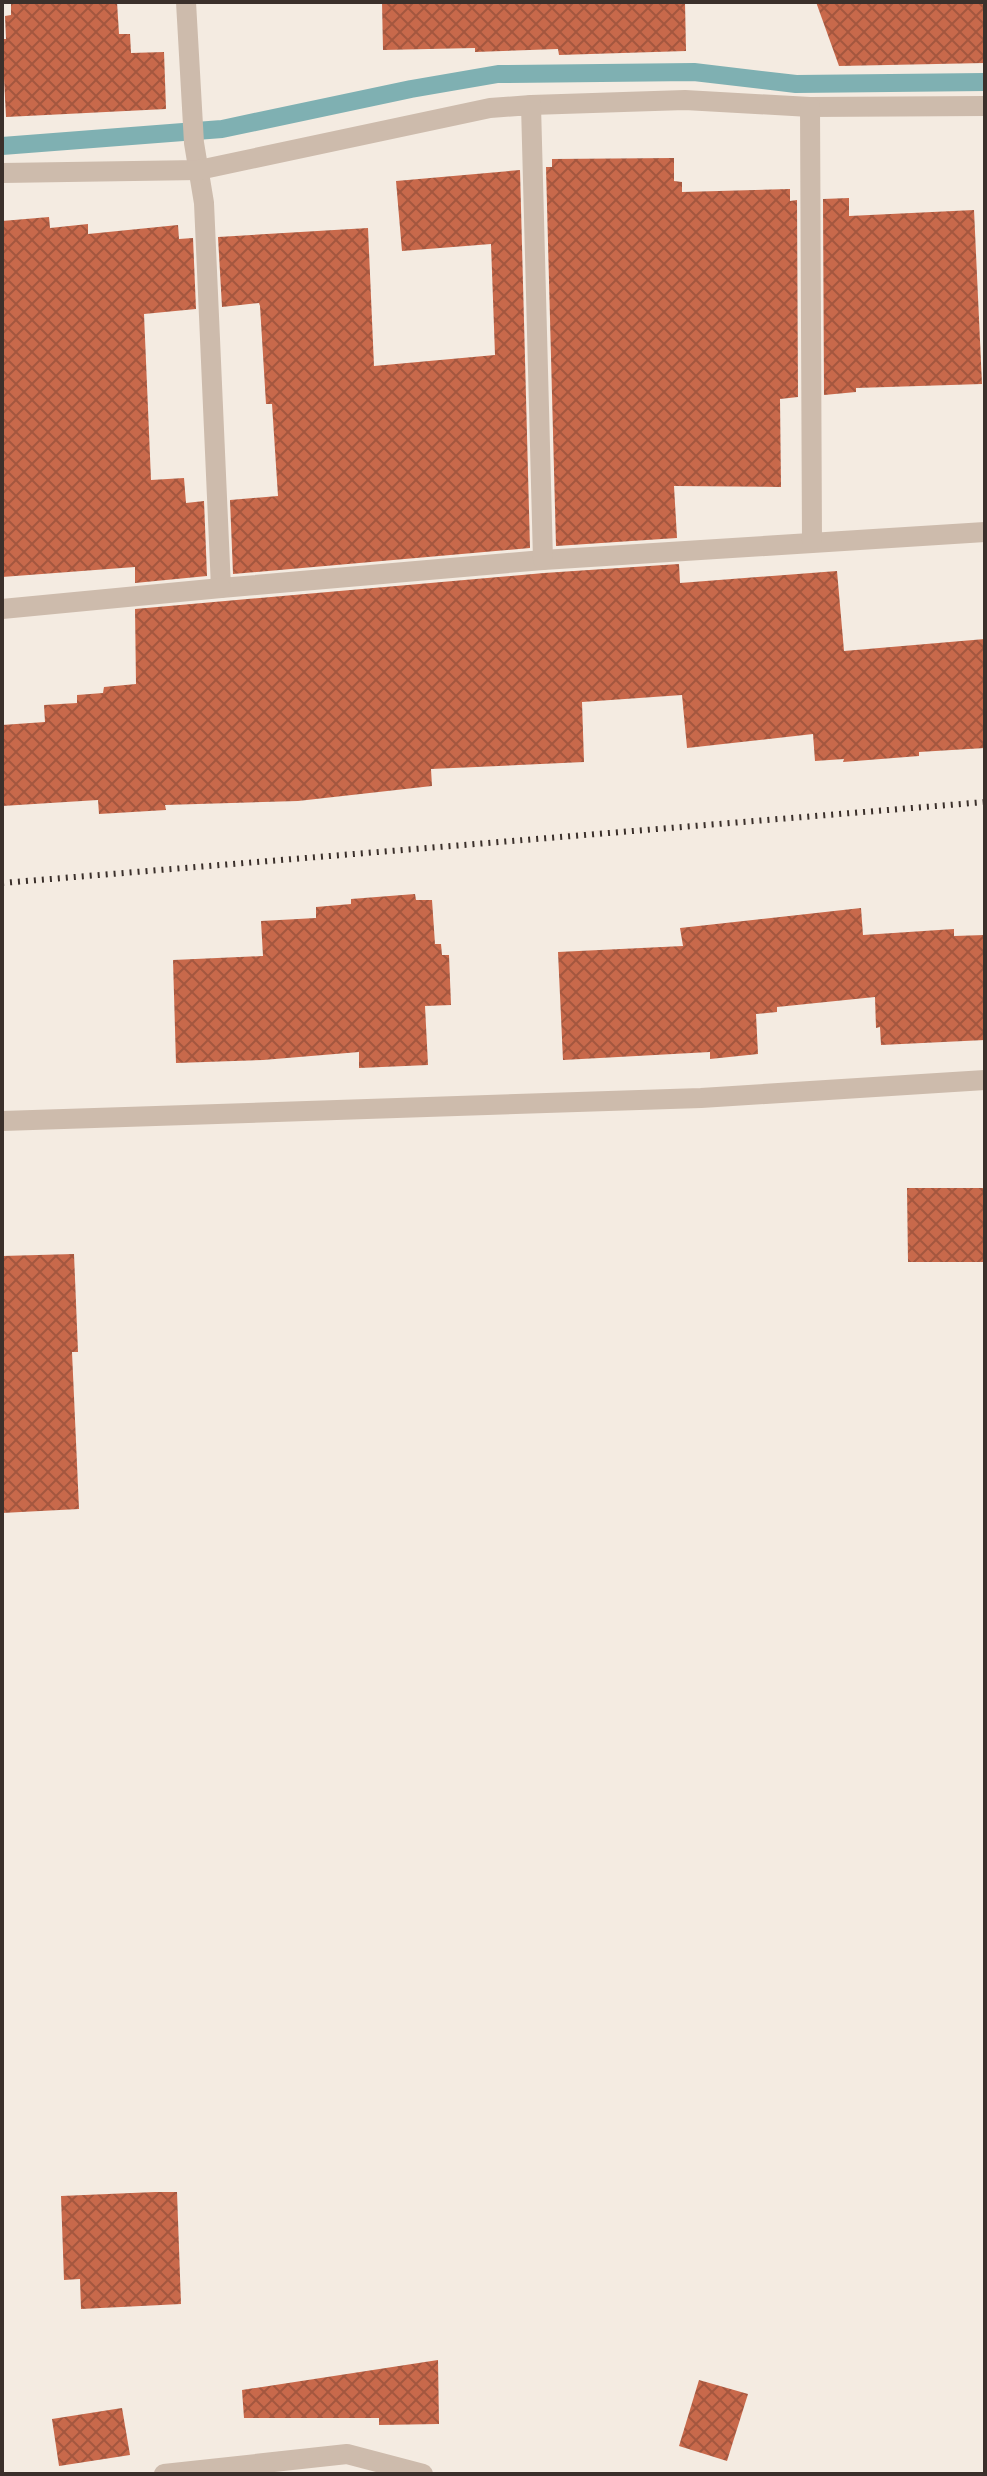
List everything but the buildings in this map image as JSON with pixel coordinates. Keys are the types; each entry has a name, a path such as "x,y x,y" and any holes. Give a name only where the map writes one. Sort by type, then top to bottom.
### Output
{"street":[{"path":"186,2 194,143 204,203 221,588"},
{"path":"2,173 199,170 490,108 531,105 685,100 810,107 985,106"},
{"path":"531,105 543,560"},
{"path":"810,107 812,541"},
{"path":"2,609 543,560 985,532"},
{"path":"2,1121 701,1098 985,1080"},
{"path":"164,2474 347,2454 423,2474"}],"waterway":[{"path":"2,146 222,129 498,74 694,72 796,84 985,82"}],"railway":[{"path":"2,883 985,802"}]}
